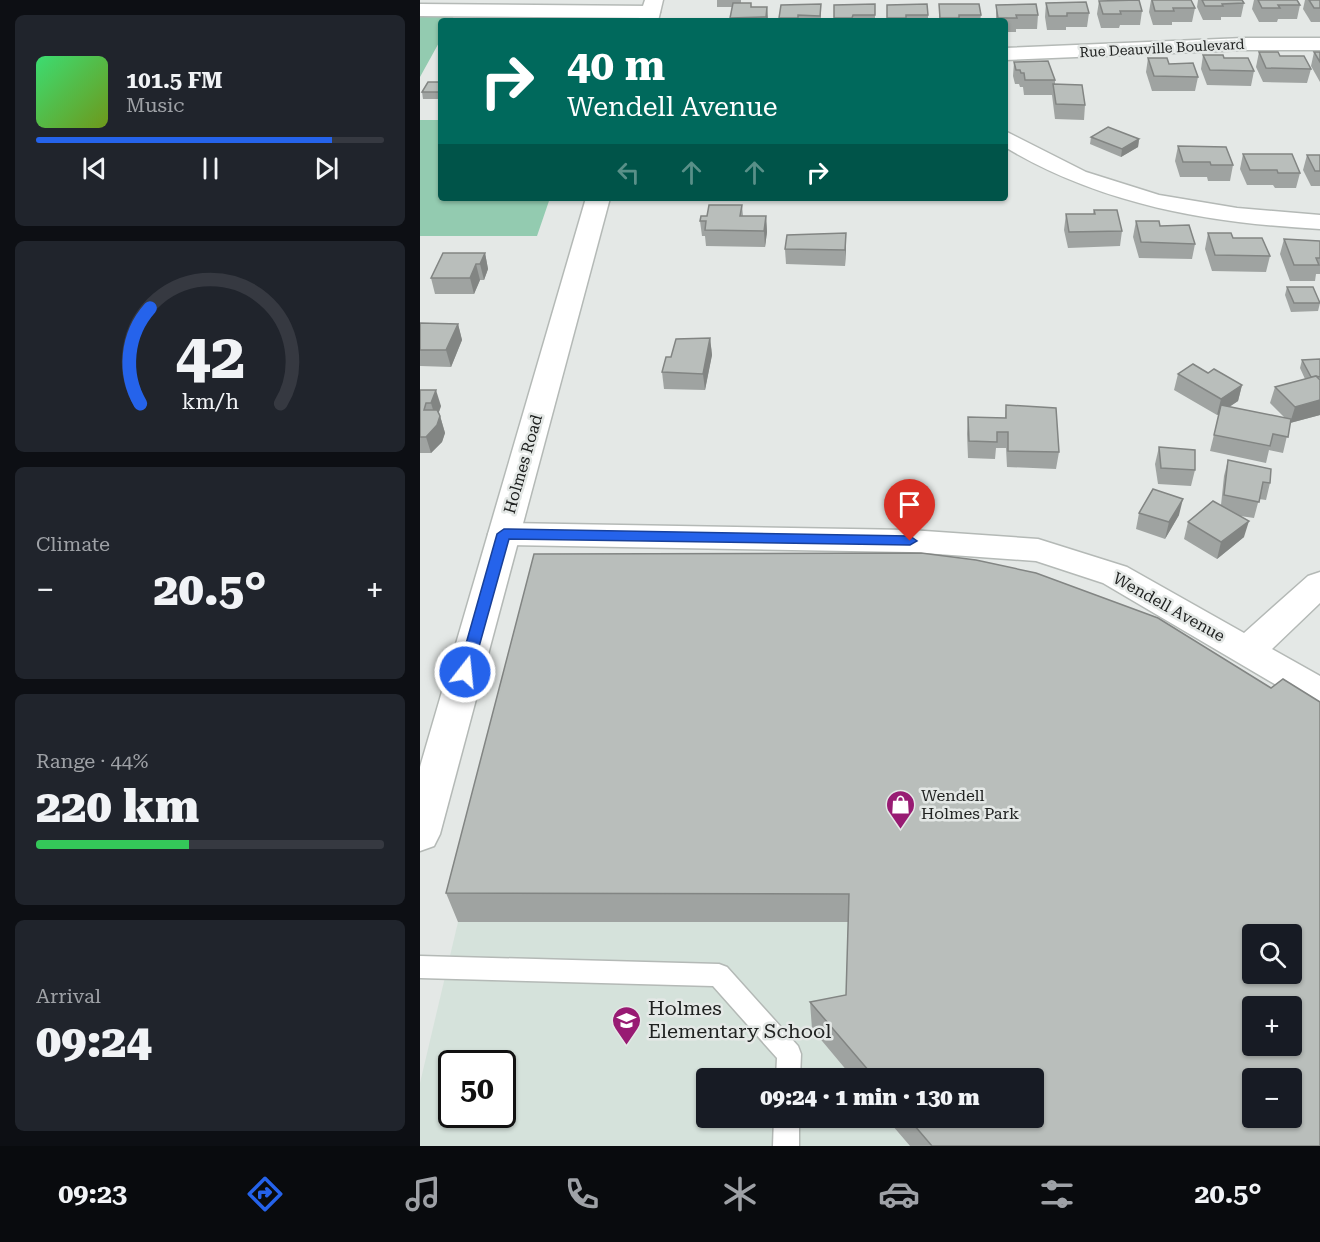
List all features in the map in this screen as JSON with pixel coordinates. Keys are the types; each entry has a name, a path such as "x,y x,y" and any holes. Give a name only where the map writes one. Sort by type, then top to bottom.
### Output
{"street":[{"path":"420,10 651,11"},
{"name":"Rue Deauville Boulevard","path":"1008,54 1244,44 1320,44"},
{"path":"1008,140 1063,171 1148,200 1250,218 1320,222"},
{"name":"Holmes Road","path":"420,834 597,201"},
{"name":"Wendell Avenue","path":"504,534 910,541 1038,550 1115,575 1320,693"},
{"path":"1248,650 1320,584"}],"lane":[{"path":"420,968 719,975 789,1054 788,1068"},
{"path":"786,1146 787,1128"}],"shaded area":[{"name":"Holmes Elementary School","path":"458,922 850,922 847,1022 812,1029 845,1068 696,1068 696,1128 895,1128 910,1146 420,1146 420,1083"}],"green space":[{"path":"420,16 454,16 453,18 438,18 438,44 420,77"},
{"path":"420,120 438,120 438,201 549,201 537,236 420,236"}],"building":[{"path":"1139,0 1142,11 1120,11 1121,14 1103,14 1099,1"},
{"path":"1152,0 1191,0 1195,8 1155,11"},
{"path":"1202,0 1242,0 1244,3 1205,6"},
{"path":"1258,0 1297,0 1300,5 1262,8"},
{"path":"1309,0 1320,0 1320,8 1314,8"},
{"path":"1086,2 1089,13 1067,13 1067,16 1049,16 1046,3"},
{"path":"733,3 751,3 751,7 767,7 766,17 730,18"},
{"path":"821,4 820,16 798,15 798,18 779,18 781,5"},
{"path":"875,4 875,15 834,18 834,5"},
{"path":"927,4 928,15 887,18 887,5"},
{"path":"939,4 979,4 981,15 940,18"},
{"path":"1036,4 1038,15 998,18 996,5"},
{"path":"1259,52 1278,52 1280,56 1304,56 1311,69 1266,68"},
{"path":"1314,52 1320,52 1320,62"},
{"path":"1203,55 1248,58 1254,71 1210,70"},
{"path":"1148,58 1167,58 1169,64 1193,63 1198,77 1154,76"},
{"path":"1048,61 1055,80 1025,80 1024,73 1016,70 1014,62"},
{"path":"428,82 438,82 438,92 422,92"},
{"path":"1053,84 1082,85 1085,105 1056,104"},
{"path":"1108,127 1139,139 1122,149 1091,137"},
{"path":"1178,146 1226,147 1233,165 1183,162"},
{"path":"1243,154 1292,154 1300,173 1250,170"},
{"path":"1307,155 1320,155 1320,171 1315,171"},
{"path":"709,205 742,205 740,216 766,216 764,231 705,230 706,221 700,221 701,216 707,216"},
{"path":"1094,210 1117,210 1122,231 1069,232 1066,214 1095,214"},
{"path":"1136,221 1159,221 1160,226 1189,225 1195,244 1141,242"},
{"path":"846,233 845,250 785,249 787,235"},
{"path":"1208,233 1231,233 1233,238 1262,238 1270,256 1215,255"},
{"path":"1284,239 1320,241 1320,258 1316,258 1319,265 1294,265"},
{"path":"443,253 485,253 480,264 476,264 470,278 431,278"},
{"path":"1287,287 1313,287 1320,303 1294,303"},
{"path":"420,323 458,324 446,350 420,350"},
{"path":"710,338 703,374 662,372 666,357 671,357 676,339"},
{"path":"1320,359 1320,377 1311,377 1302,360"},
{"path":"1193,364 1208,373 1214,369 1242,385 1221,399 1178,374"},
{"path":"1316,376 1320,380 1320,400 1295,407 1275,387"},
{"path":"420,390 436,390 431,403 426,403 424,410 437,410 440,416 437,425 426,437 420,437"},
{"path":"1006,405 1056,408 1059,452 1008,451 1008,432 997,432 997,442 969,441 968,417 1006,418"},
{"path":"1221,405 1291,419 1288,437 1273,434 1270,446 1214,435"},
{"path":"1159,447 1195,450 1195,470 1161,468"},
{"path":"1228,460 1271,469 1270,483 1263,482 1259,502 1224,495"},
{"path":"1153,489 1183,499 1169,522 1139,513"},
{"path":"1213,501 1249,521 1221,542 1188,522"},
{"name":"Wendell Holmes Park","path":"921,553 976,560 1036,573 1158,618 1271,688 1283,679 1320,702 1320,1146 932,1146 917,1128 1044,1128 1044,1068 866,1068 810,1002 846,995 849,894 446,893 534,554"}],"place":[{"name":"Wendell Holmes Park","path":"900,830"},
{"name":"Holmes Elementary School","path":"627,1046"}],"route":[{"path":"465,672 504,534 910,541"}]}
